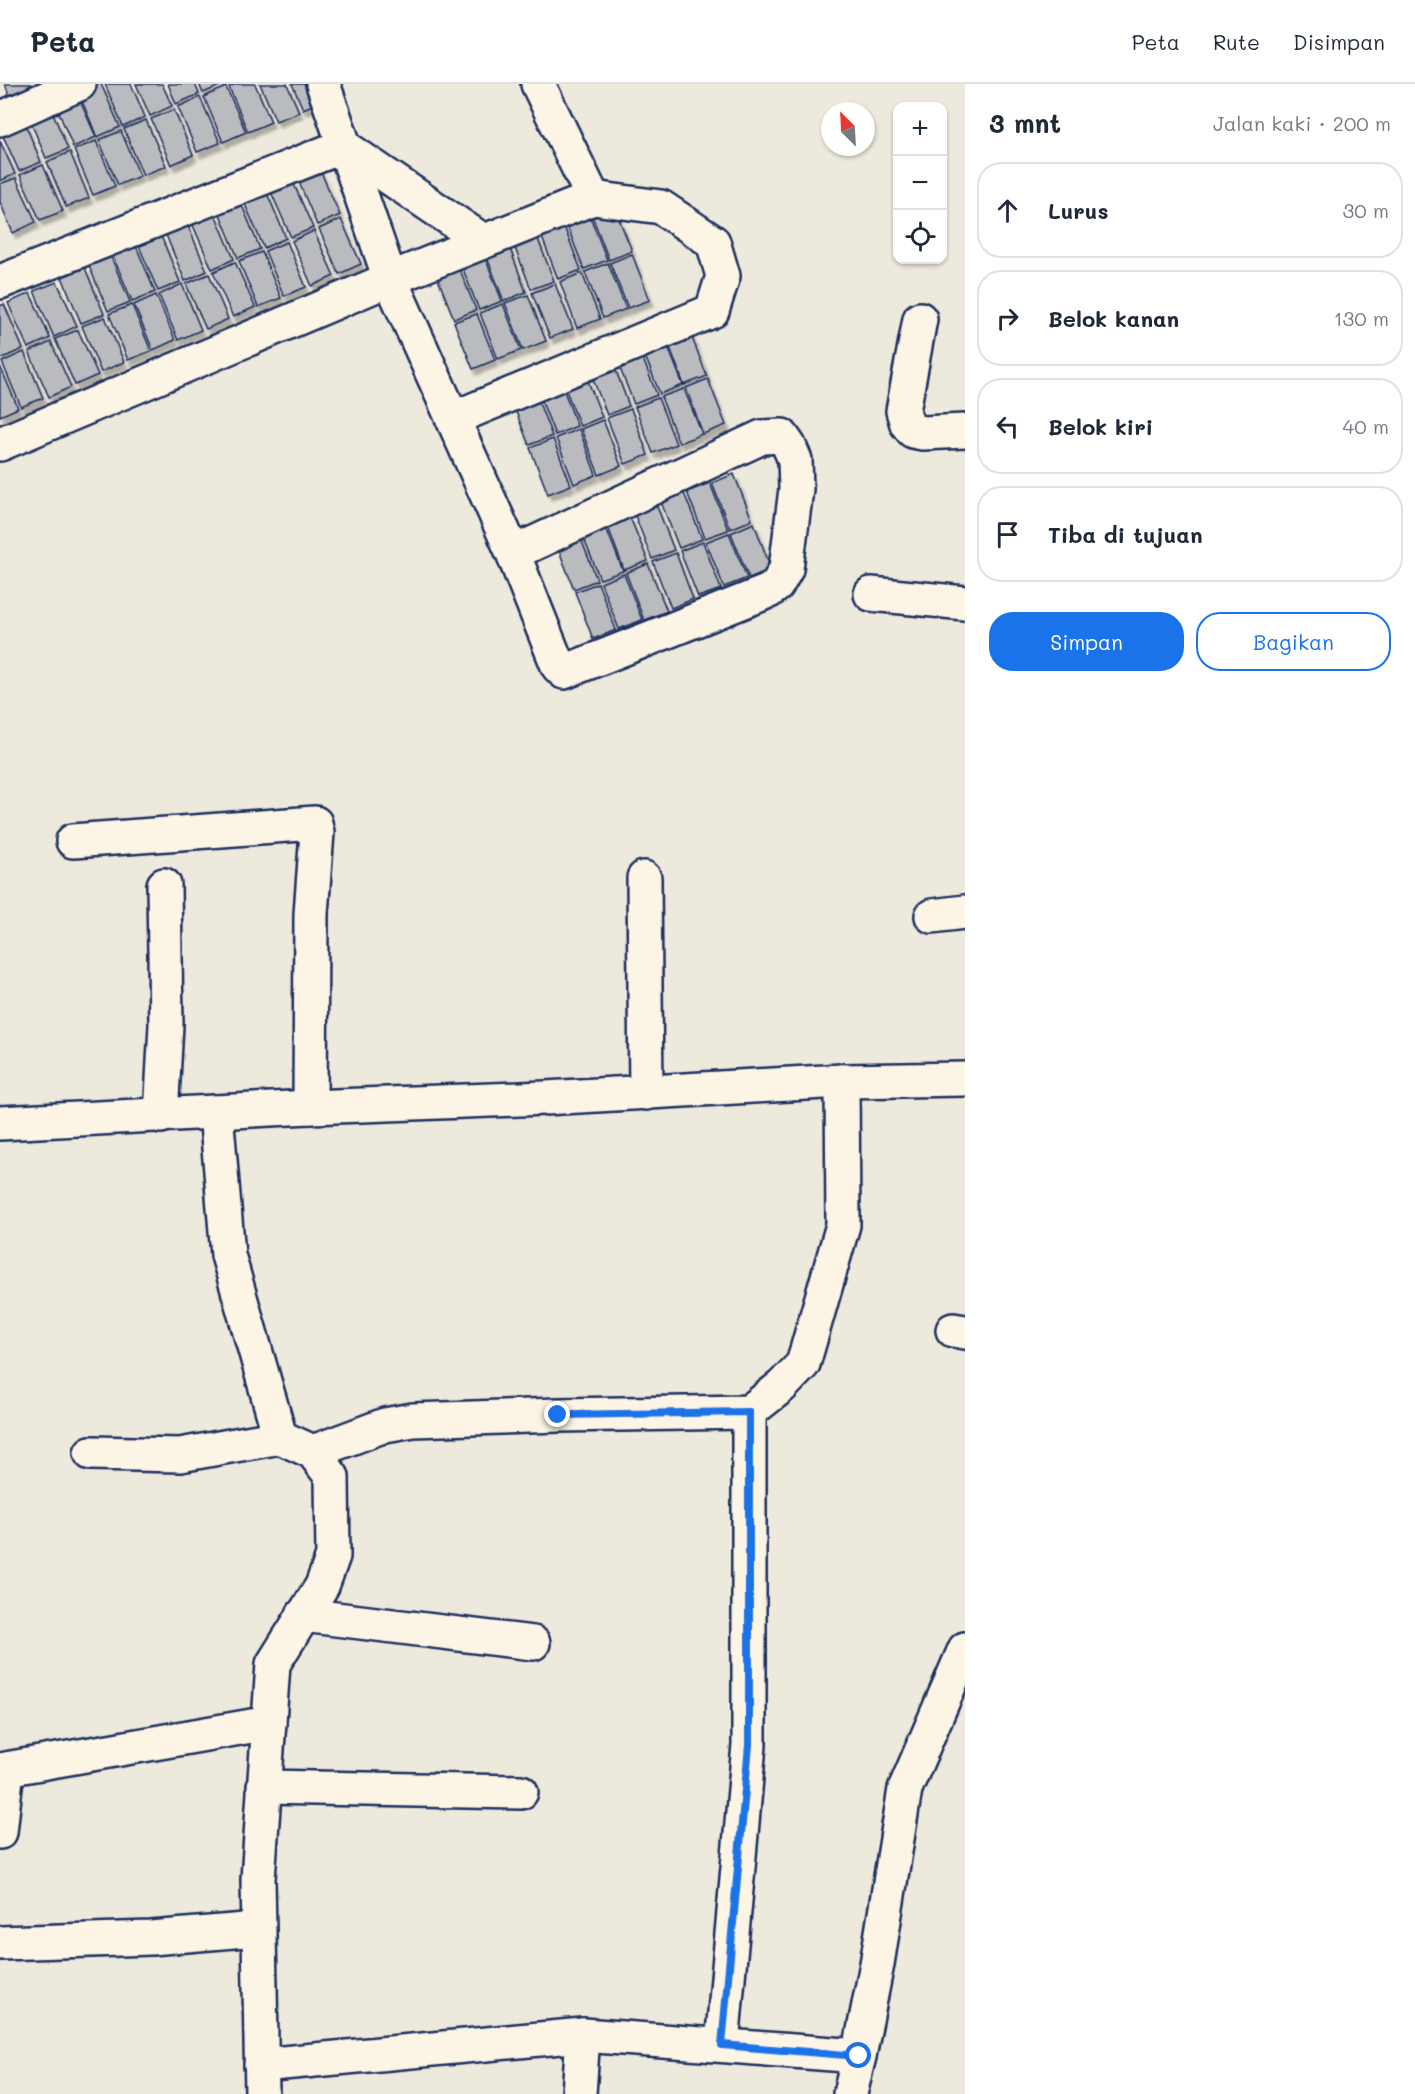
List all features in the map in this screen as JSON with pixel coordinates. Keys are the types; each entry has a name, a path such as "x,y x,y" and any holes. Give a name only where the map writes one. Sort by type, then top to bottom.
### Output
{"street":[{"path":"0,119 79,84"},
{"path":"323,84 390,279 513,553 558,666 564,672 569,672 768,591 777,585 786,569 796,489 795,460 782,436 762,437 513,553"},
{"path":"538,84 593,198"},
{"path":"344,146 483,241"},
{"path":"0,282 344,146"},
{"path":"0,444 390,279 593,198 661,207 713,242 723,276 712,311 454,418"},
{"path":"920,319 903,411 907,424 913,431 922,433 965,431"},
{"path":"871,594 965,603"},
{"path":"73,841 315,824 317,832 311,914 310,1107"},
{"path":"644,878 646,1093"},
{"path":"161,1116 166,1025 164,885"},
{"path":"932,916 965,912"},
{"path":"0,1123 646,1093 842,1081 965,1078"},
{"path":"313,1452 385,1425 413,1420 749,1412 782,1386 802,1364 843,1226 842,1081"},
{"path":"216,1112 228,1255 280,1437"},
{"path":"722,2045 749,1745 749,1412"},
{"path":"91,1453 180,1455 280,1437 313,1452 332,1477 333,1556 322,1586 273,1664 258,1879 257,1929 262,2080 584,2035 859,2056"},
{"path":"303,1615 533,1643"},
{"path":"849,2094 877,1964 905,1789 965,1649"},
{"path":"0,1832 3,1770 269,1723"},
{"path":"264,1787 521,1792"},
{"path":"0,1943 151,1938 257,1929"},
{"path":"579,2094 584,2035"}],"building":[{"path":"5,84 31,84 33,88 10,97"},
{"path":"101,84 120,127 97,137 78,91"},
{"path":"105,84 131,84 145,117 123,127"},
{"path":"136,84 162,84 172,106 150,116"},
{"path":"168,84 195,84 199,94 176,104"},
{"path":"199,84 225,84 203,93"},
{"path":"236,84 255,84 271,122 248,132 229,87"},
{"path":"260,84 287,84 299,112 276,121"},
{"path":"292,84 319,84 326,99 303,109"},
{"path":"226,87 246,132 223,142 204,97"},
{"path":"76,92 96,137 73,147 54,101"},
{"path":"200,97 220,143 197,152 178,107"},
{"path":"49,104 68,149 46,158 27,113"},
{"path":"174,110 193,155 171,165 151,119"},
{"path":"22,116 41,162 19,171 0,129"},
{"path":"146,120 166,166 143,175 124,129"},
{"path":"121,131 140,176 118,185 99,140"},
{"path":"0,141 15,174 0,181"},
{"path":"96,141 115,186 93,195 74,150"},
{"path":"70,152 89,198 66,207 47,162"},
{"path":"43,165 63,211 40,220 20,175"},
{"path":"320,170 340,215 317,225 298,180"},
{"path":"16,178 36,222 13,233 0,202 0,184"},
{"path":"293,182 313,228 291,237 271,192"},
{"path":"267,193 286,238 264,248 244,202"},
{"path":"241,203 260,249 238,258 219,212"},
{"path":"613,204 632,251 609,260 591,213"},
{"path":"215,214 234,259 212,269 192,223"},
{"path":"589,214 607,260 584,269 566,223"},
{"path":"341,219 361,264 339,274 319,229"},
{"path":"563,224 581,270 558,279 540,232"},
{"path":"188,226 207,271 185,281 166,235"},
{"path":"314,231 334,276 312,286 292,241"},
{"path":"536,234 554,281 531,289 513,243"},
{"path":"161,236 180,282 158,291 139,246"},
{"path":"287,242 306,287 284,296 265,251"},
{"path":"136,246 155,292 132,301 113,256"},
{"path":"509,246 526,292 504,301 486,255"},
{"path":"262,252 281,298 258,307 239,261"},
{"path":"632,254 650,300 628,308 610,263"},
{"path":"484,255 502,301 479,310 461,264"},
{"path":"111,257 130,302 108,311 89,266"},
{"path":"235,262 255,307 233,317 213,272"},
{"path":"608,263 626,309 603,318 585,272"},
{"path":"458,265 476,310 454,319 436,274"},
{"path":"85,268 104,314 81,323 62,277"},
{"path":"582,273 600,319 577,328 560,282"},
{"path":"209,274 228,319 206,329 186,284"},
{"path":"57,282 77,326 54,337 34,291"},
{"path":"182,284 201,330 178,340 159,295"},
{"path":"555,284 573,329 550,338 532,293"},
{"path":"30,293 50,338 28,348 8,303"},
{"path":"156,295 175,340 153,350 134,305"},
{"path":"528,295 546,341 523,350 505,303"},
{"path":"4,304 23,349 0,359 0,306"},
{"path":"503,304 521,350 498,359 480,313"},
{"path":"132,305 151,351 128,360 109,314"},
{"path":"477,314 495,360 473,369 454,322"},
{"path":"105,317 124,362 101,372 82,326"},
{"path":"78,330 98,375 75,385 55,339"},
{"path":"689,330 707,376 684,385 667,339"},
{"path":"665,339 683,385 660,394 642,348"},
{"path":"51,342 71,387 49,397 29,352"},
{"path":"639,349 657,395 634,404 616,358"},
{"path":"24,352 43,398 21,407 2,362"},
{"path":"612,360 629,406 607,415 589,369"},
{"path":"0,366 18,408 0,416"},
{"path":"584,371 602,417 580,426 562,380"},
{"path":"708,379 726,425 703,434 686,388"},
{"path":"560,380 577,426 555,435 537,389"},
{"path":"684,389 702,434 679,443 661,397"},
{"path":"534,390 552,436 529,445 511,399"},
{"path":"658,398 676,444 653,453 635,407"},
{"path":"631,409 648,455 625,464 607,418"},
{"path":"603,420 621,466 599,475 581,429"},
{"path":"579,429 596,475 574,484 556,438"},
{"path":"553,439 571,485 548,494 530,448"},
{"path":"734,474 752,520 730,529 712,483"},
{"path":"710,483 728,530 705,538 687,492"},
{"path":"684,493 702,539 679,548 661,502"},
{"path":"656,504 674,550 652,559 634,513"},
{"path":"629,515 648,561 624,570 607,524"},
{"path":"754,523 771,569 749,578 731,533"},
{"path":"605,525 623,571 600,579 582,534"},
{"path":"729,533 747,578 724,587 706,542"},
{"path":"579,534 597,580 574,589 556,543"},
{"path":"703,542 721,589 698,597 680,551"},
{"path":"676,553 693,599 671,608 653,562"},
{"path":"648,564 667,611 644,620 626,573"},
{"path":"624,574 642,620 619,629 601,583"},
{"path":"598,583 616,630 593,639 575,592"}],"route":[{"path":"558,1415 749,1412 749,1745 722,2045 859,2056"}]}
